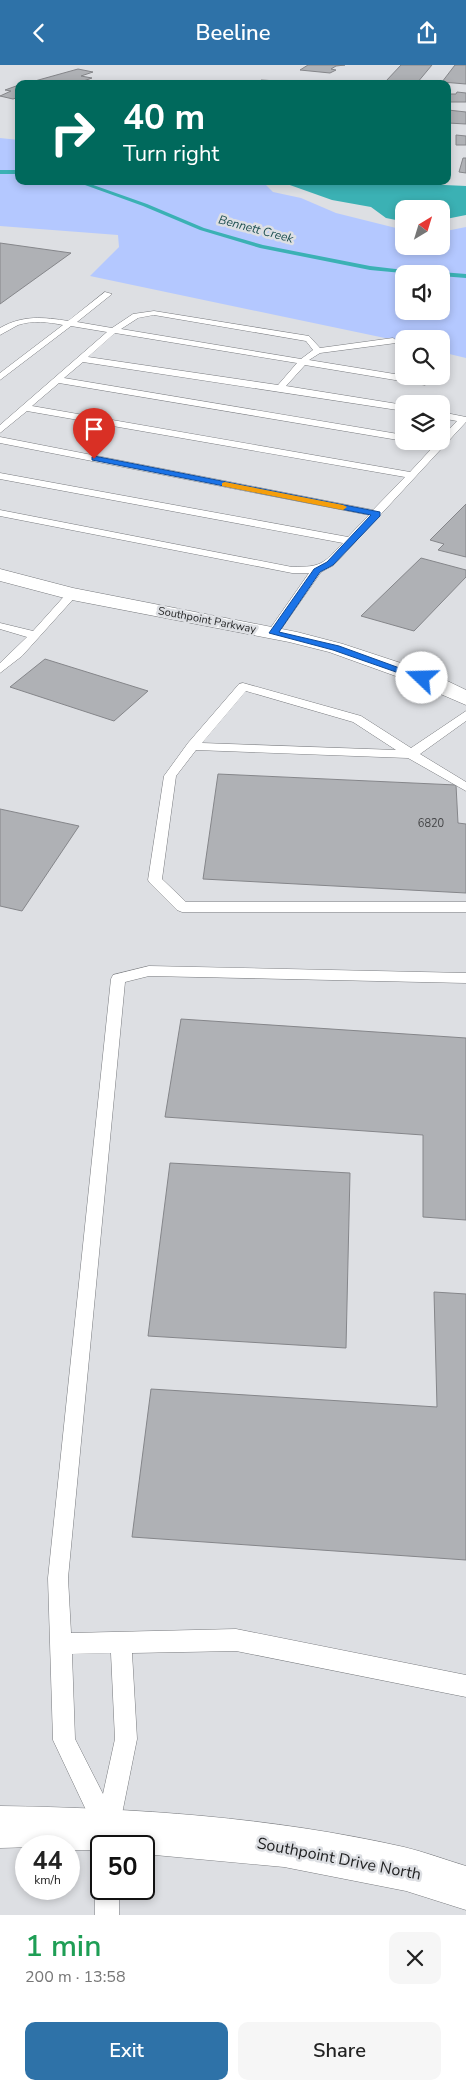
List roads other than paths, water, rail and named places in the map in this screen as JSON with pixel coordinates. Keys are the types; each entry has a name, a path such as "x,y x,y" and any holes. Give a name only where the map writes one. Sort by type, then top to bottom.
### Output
{"main road":[{"name":"Southpoint Parkway","path":"0,575 72,594 274,633 336,648 422,678 466,698"},
{"name":"Southpoint Drive North","path":"0,1827 90,1836"},
{"name":"Southpoint Drive North","path":"155,1840 284,1845 406,1869 466,1888"}],"lane":[{"path":"0,377 108,294"},
{"path":"0,430 114,331 136,316 154,313 309,339 318,351"},
{"path":"0,332 9,325 24,320 43,319 395,377"},
{"path":"280,388 308,356 318,351 393,341"},
{"path":"82,359 395,407"},
{"path":"57,380 395,436"},
{"path":"25,408 412,475"},
{"path":"450,416 465,418"},
{"path":"450,433 465,418"},
{"path":"0,440 377,514"},
{"path":"274,633 317,571 330,563 434,450"},
{"path":"0,476 351,541"},
{"path":"0,513 292,570 317,571"},
{"path":"0,669 35,635 72,594"},
{"path":"0,626 35,635"},
{"path":"466,787 357,719 243,687 192,746 170,776 155,881 182,907 466,907"},
{"path":"192,746 411,754 466,715"},
{"path":"106,1835 64,1740 58,1578 118,979 149,971 466,978"},
{"path":"61,1644 236,1640 466,1686"},
{"path":"108,1835 126,1739 121,1643"},
{"path":"107,1900 107,1915"}],"waterway":[{"name":"Bennett Creek","path":"0,172 15,172"},
{"name":"Bennett Creek","path":"88,185 145,205 202,229 262,247 370,268 395,270"},
{"name":"Bennett Creek","path":"450,275 466,276"}]}
